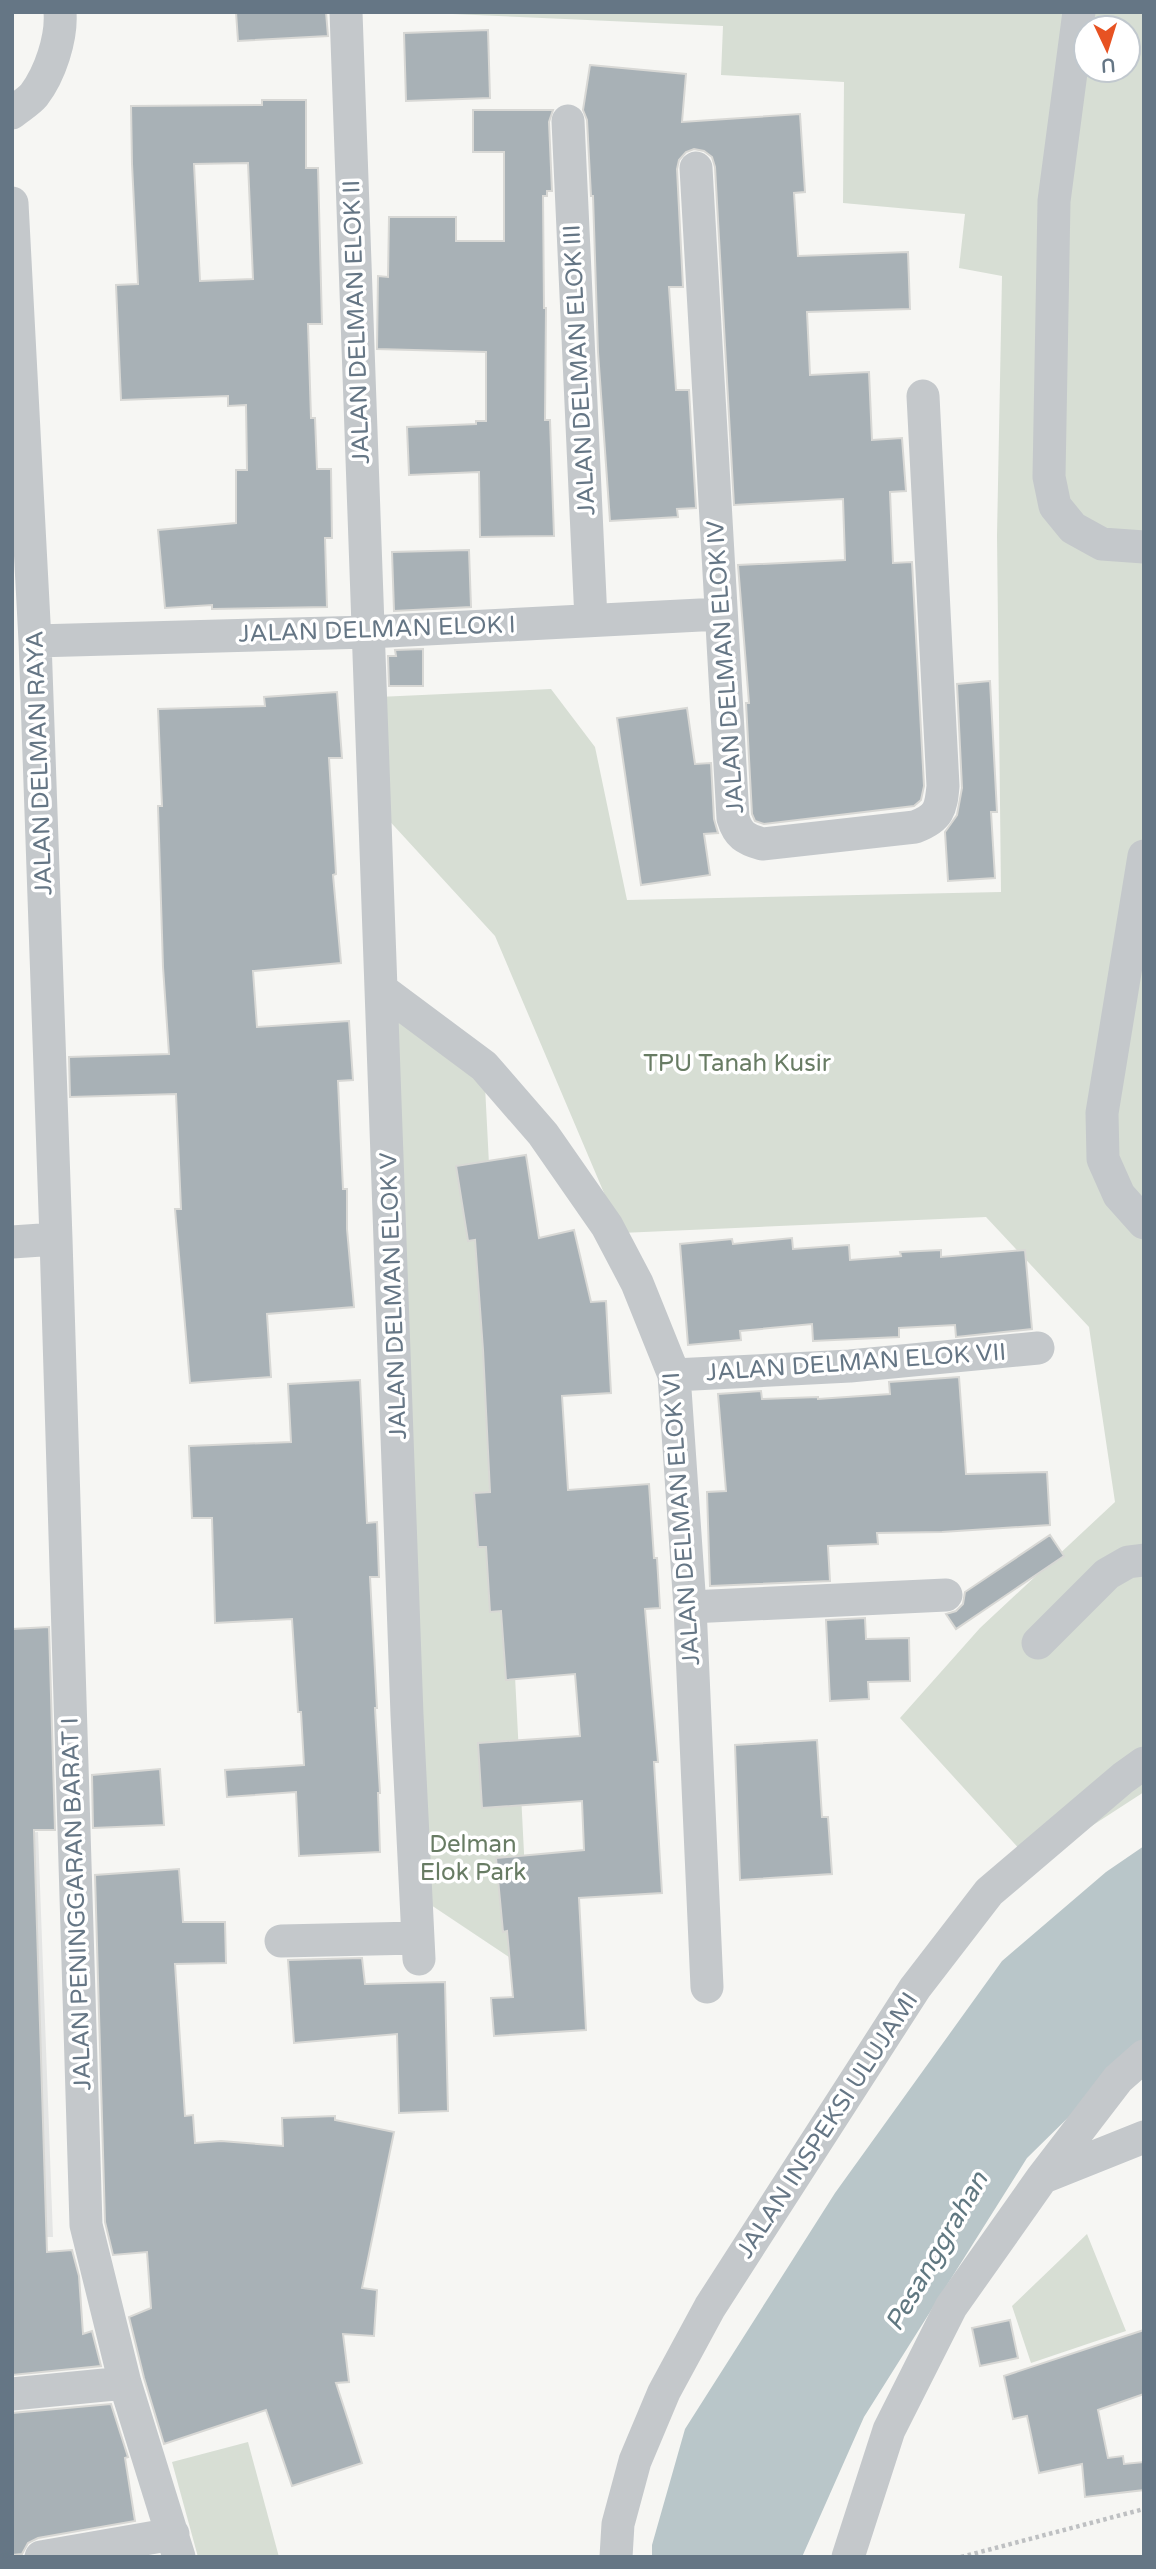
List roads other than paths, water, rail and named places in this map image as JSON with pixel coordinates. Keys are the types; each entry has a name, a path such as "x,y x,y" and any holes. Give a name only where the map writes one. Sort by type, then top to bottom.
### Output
{"street":[{"path":"12,113 33,96 50,65 61,24 60,12"},
{"name":"JALAN DELMAN ELOK II","path":"346,12 369,632"},
{"path":"1079,12 1054,201 1049,477 1055,506 1073,528 1102,544 1144,547"},
{"name":"JALAN DELMAN ELOK III","path":"568,121 591,620"},
{"name":"JALAN DELMAN ELOK IV","path":"696,168 733,818 737,831 745,839 762,844 915,827 931,821 941,805 943,786 923,396"},
{"name":"JALAN DELMAN RAYA","path":"12,203 34,641 56,1239"},
{"name":"JALAN DELMAN ELOK I","path":"34,641 369,632 720,614"},
{"name":"JALAN DELMAN ELOK V","path":"281,1941 418,1948 369,632"},
{"path":"1144,856 1102,1113 1102,1159 1119,1195 1144,1223"},
{"name":"JALAN DELMAN ELOK VI","path":"383,990 484,1066 543,1134 607,1226 638,1283 674,1375 690,1607 707,1987"},
{"path":"12,1242 56,1239"},
{"name":"JALAN PENINGGARAN BARAT I","path":"56,1239 86,2225 125,2383 176,2545"},
{"name":"JALAN DELMAN ELOK VII","path":"674,1375 850,1366 1038,1348"},
{"path":"1038,1643 1107,1574 1128,1562 1144,1560"},
{"path":"690,1607 946,1595"},
{"name":"JALAN INSPEKSI ULUJAMI","path":"616,2557 618,2524 635,2460 664,2392 710,2307 915,1988 989,1892 1144,1763"},
{"path":"848,2557 889,2430 951,2307 1042,2178 1118,2079 1144,2056"},
{"path":"1042,2178 1144,2137"},
{"path":"12,2395 125,2383"},
{"path":"41,2557 176,2545"}],"water":[{"name":"Pesanggrahan","path":"1144,1846 1144,2043 1027,2158 864,2417 802,2557 652,2557 652,2545 685,2429 835,2193 1002,1961 1106,1872"}],"park label":[{"name":"TPU Tanah Kusir","path":"737,1063"},
{"name":"Delman Elok Park","path":"473,1858"}]}
